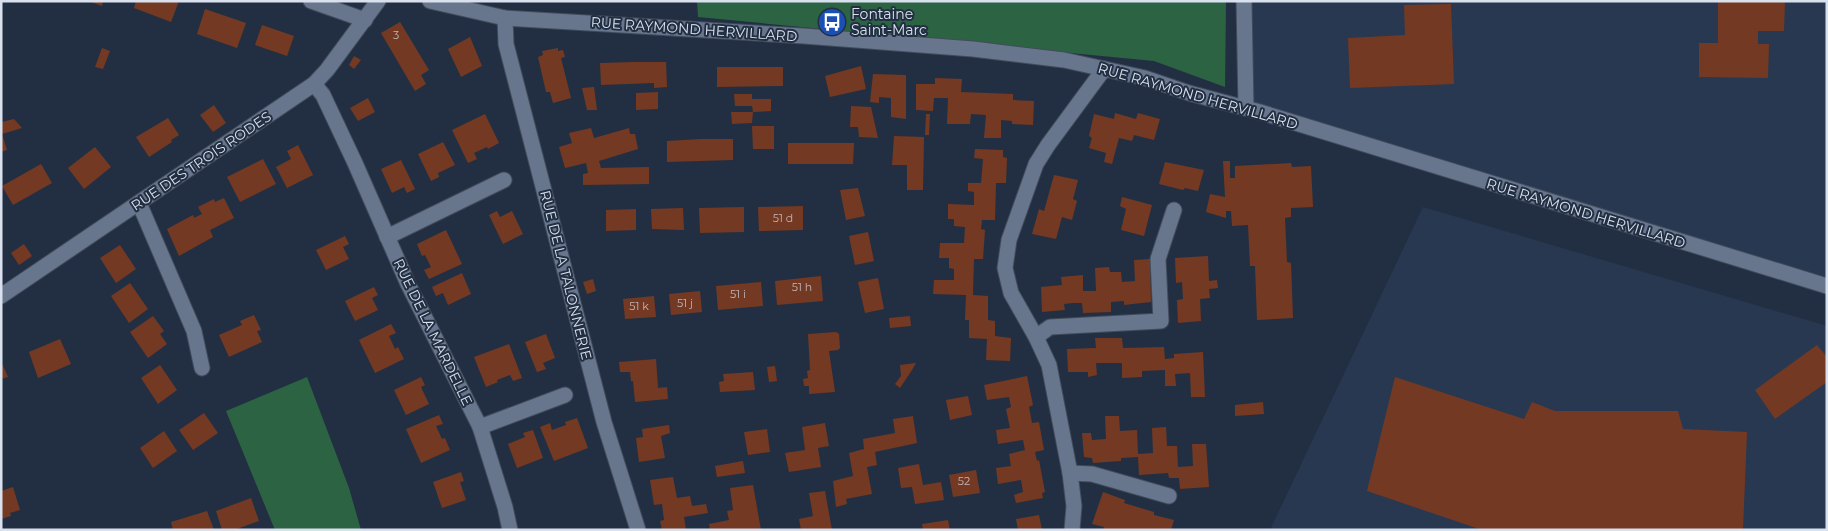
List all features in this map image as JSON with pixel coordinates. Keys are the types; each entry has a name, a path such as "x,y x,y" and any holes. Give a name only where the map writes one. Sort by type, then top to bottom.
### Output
{"street":[{"path":"311,1 365,20"},
{"name":"RUE DES TROIS RODES","path":"1,296 314,84 327,70 378,1"},
{"name":"RUE RAYMOND HERVILLARD","path":"430,1 505,18 804,36 973,49 1064,60 1145,78 1189,93 1246,108 1827,286"},
{"path":"1244,1 1246,108"},
{"name":"RUE DE LA TALONNERIE","path":"505,18 506,44 604,422 638,530"},
{"path":"1072,530 1074,506 1070,473 1050,365 1011,293 1005,268 1008,240 1036,164 1104,69"},
{"name":"RUE DE LA MARDELLE","path":"314,84 323,95 408,284 480,427 505,506 510,530"},
{"path":"386,237 504,180"},
{"path":"139,203 194,331 202,368"},
{"path":"1036,337 1050,327 1161,321 1158,259 1174,210"},
{"path":"480,427 565,395"},
{"path":"1070,473 1092,474 1169,496"}],"shaded area":[{"path":"1243,1 1827,1 1827,277 1243,103"},
{"path":"1423,207 1827,326 1827,530 1270,530"}],"green space":[{"path":"697,1 1226,1 1225,87 1154,61 698,17"},
{"path":"307,377 349,488 361,530 275,530 226,411"}],"building":[{"path":"88,1 103,1 102,6"},
{"path":"136,1 179,1 171,22 134,8"},
{"path":"1718,1 1785,1 1784,31 1758,31 1758,44 1769,44 1768,78 1699,77 1699,43 1718,43"},
{"path":"1451,4 1454,84 1350,88 1348,38 1405,35 1404,5"},
{"path":"205,9 246,23 237,48 197,34"},
{"path":"400,22 429,70 421,75 426,84 415,91 381,33"},
{"path":"262,25 294,36 287,56 255,45"},
{"path":"470,37 482,66 461,77 448,49"},
{"path":"102,48 110,51 103,69 95,67"},
{"path":"558,48 558,51 563,50 565,57 561,58 571,98 553,103 550,92 546,92 538,57 543,55 542,51"},
{"path":"354,56 361,60 354,69 349,65"},
{"path":"666,62 667,87 654,88 654,83 601,85 600,63"},
{"path":"861,66 866,89 830,97 825,76"},
{"path":"717,67 783,67 783,86 717,87"},
{"path":"873,74 906,75 906,119 891,117 891,98 879,97 879,103 870,102"},
{"path":"935,78 962,79 961,92 1013,94 1013,100 1034,101 1033,125 1012,124 1012,121 1001,120 1001,138 984,138 986,115 971,114 970,124 947,124 948,98 934,98 933,111 916,110 916,84 935,84"},
{"path":"594,87 597,110 587,110 582,88"},
{"path":"658,92 658,109 636,110 636,93"},
{"path":"734,94 752,94 752,99 771,99 771,111 753,112 752,106 735,106"},
{"path":"368,98 375,112 358,121 350,108"},
{"path":"214,105 226,123 213,132 200,115"},
{"path":"851,106 871,107 878,138 859,137 858,127 850,127"},
{"path":"731,112 753,112 752,123 732,124"},
{"path":"1115,113 1136,119 1138,113 1160,119 1154,140 1134,135 1132,141 1119,138 1112,164 1104,162 1106,153 1089,148 1092,138 1089,136 1094,114 1114,119"},
{"path":"485,114 499,143 474,153 477,159 468,163 452,130"},
{"path":"926,114 930,114 929,135 925,135"},
{"path":"168,118 179,135 171,140 172,142 149,157 136,137"},
{"path":"14,119 22,128 2,134 7,150 1,152 1,122"},
{"path":"752,126 774,126 774,149 753,149"},
{"path":"591,128 594,138 629,128 630,134 635,134 638,149 599,161 601,168 649,167 649,184 583,185 583,174 588,173 586,163 565,168 559,147 572,143 569,133"},
{"path":"894,136 924,137 923,190 907,190 907,165 892,165"},
{"path":"733,139 733,160 667,162 667,141"},
{"path":"443,142 455,165 438,173 439,177 431,181 418,154"},
{"path":"788,143 854,143 853,164 788,164"},
{"path":"298,145 313,175 287,188 276,167 291,159 287,151"},
{"path":"95,147 111,167 84,189 68,168"},
{"path":"975,149 1003,150 1003,157 1007,158 1006,183 996,183 995,220 982,220 981,229 985,230 983,259 974,259 973,295 988,296 988,320 995,321 995,336 1011,338 1010,361 986,360 987,339 969,338 969,320 965,320 966,295 933,294 934,280 954,280 954,269 949,268 949,258 939,258 940,243 964,243 965,227 954,226 954,219 948,219 948,204 974,205 974,192 968,191 968,183 981,183 983,159 974,158"},
{"path":"263,159 276,184 240,202 227,177"},
{"path":"401,160 415,189 407,193 404,187 392,193 381,169"},
{"path":"1223,161 1230,161 1230,178 1235,178 1235,166 1291,163 1292,167 1311,166 1313,207 1291,208 1291,217 1285,218 1287,262 1291,263 1293,318 1257,320 1255,266 1250,266 1248,225 1232,226 1231,211 1226,211 1226,218 1206,212 1210,194 1225,197"},
{"path":"1165,162 1204,170 1198,191 1185,188 1183,190 1159,184"},
{"path":"41,164 52,183 13,205 2,186"},
{"path":"1054,175 1078,180 1073,199 1077,201 1072,220 1062,217 1056,239 1032,234 1039,209 1044,211"},
{"path":"858,188 865,216 846,220 840,190"},
{"path":"1122,197 1152,205 1144,236 1121,230 1126,209 1120,206"},
{"path":"224,198 234,218 210,230 213,237 179,256 167,229 193,215 194,218 202,214 198,207 214,199 215,202"},
{"path":"803,206 803,230 759,231 758,207"},
{"path":"744,207 744,232 700,233 699,208"},
{"path":"683,208 684,230 652,229 651,209"},
{"path":"636,209 636,230 606,231 606,210"},
{"path":"497,211 500,217 512,211 523,234 503,244 489,215"},
{"path":"446,230 462,264 429,279 424,270 431,267 425,255 422,256 417,244"},
{"path":"868,232 874,261 855,265 849,236"},
{"path":"345,236 349,244 343,247 349,259 326,270 316,250"},
{"path":"24,244 32,256 19,265 11,253"},
{"path":"120,245 136,269 116,283 100,258"},
{"path":"1208,256 1209,281 1217,280 1218,288 1209,289 1210,298 1200,299 1201,321 1178,323 1177,300 1183,299 1182,282 1176,283 1175,258"},
{"path":"1150,259 1151,302 1124,305 1124,301 1111,302 1111,312 1083,313 1082,303 1073,303 1064,304 1065,310 1042,312 1041,287 1062,285 1061,277 1083,275 1083,291 1096,291 1095,268 1109,267 1110,272 1121,272 1122,282 1135,281 1134,260"},
{"path":"462,273 471,294 448,305 443,293 436,296 432,287"},
{"path":"821,276 823,301 777,305 775,281"},
{"path":"878,278 884,309 865,313 858,282"},
{"path":"593,279 596,291 587,294 583,282"},
{"path":"761,282 763,306 718,310 716,286"},
{"path":"130,283 148,309 129,323 111,296"},
{"path":"374,287 378,295 372,298 378,310 355,321 345,301"},
{"path":"700,291 702,312 671,315 669,294"},
{"path":"654,296 656,317 625,319 623,299"},
{"path":"254,315 261,330 257,331 262,342 229,357 219,335 242,325 240,321"},
{"path":"153,316 164,331 160,334 167,344 148,358 130,332"},
{"path":"910,316 911,326 890,328 889,318"},
{"path":"391,324 396,333 389,336 395,349 398,347 404,359 375,373 359,340"},
{"path":"836,332 839,334 840,348 829,351 835,392 809,394 809,386 804,386 803,379 808,378 807,371 810,370 808,334"},
{"path":"546,334 555,358 543,363 546,369 537,372 525,342"},
{"path":"1095,338 1122,338 1123,348 1164,347 1165,359 1174,358 1174,354 1203,352 1205,397 1191,397 1190,373 1175,374 1176,386 1165,386 1165,370 1142,371 1142,377 1122,378 1122,363 1096,363 1097,375 1088,377 1088,372 1068,372 1067,349 1096,348"},
{"path":"60,339 71,364 38,378 29,352"},
{"path":"509,344 522,378 513,381 510,375 486,387 474,357"},
{"path":"1817,345 1827,357 1827,382 1775,419 1755,390"},
{"path":"656,359 658,388 667,387 668,399 635,402 630,372 620,372 619,362"},
{"path":"1,361 8,377 1,379"},
{"path":"916,363 900,388 895,384 901,376 900,365"},
{"path":"160,365 177,390 158,404 141,378"},
{"path":"775,366 777,381 769,382 767,367"},
{"path":"753,372 755,390 720,392 719,382 724,381 723,374"},
{"path":"1027,376 1033,405 1029,407 1032,423 1039,422 1044,450 1035,452 1037,461 1039,460 1045,492 1042,493 1043,498 1016,503 1014,495 1023,492 1021,480 998,484 996,468 1011,466 1009,454 1025,450 1023,440 998,444 996,430 1010,428 1006,409 1011,407 1009,397 987,400 984,385"},
{"path":"421,377 425,385 421,387 429,404 406,415 394,390"},
{"path":"1395,377 1524,419 1532,402 1555,411 1678,411 1683,429 1747,432 1743,530 1482,530 1367,491"},
{"path":"968,396 972,415 950,420 946,400"},
{"path":"1263,402 1264,414 1235,416 1235,405"},
{"path":"204,413 218,433 193,450 179,430"},
{"path":"439,415 443,424 436,426 442,439 445,438 450,450 421,463 406,429"},
{"path":"913,416 917,443 875,452 877,465 867,467 872,494 846,499 847,504 836,507 833,481 853,476 849,453 864,449 863,439 895,433 893,419"},
{"path":"1105,416 1119,416 1120,431 1137,430 1138,454 1153,453 1152,428 1166,427 1167,446 1177,446 1178,467 1193,466 1192,444 1206,444 1209,487 1180,489 1179,478 1169,478 1168,473 1139,475 1138,457 1121,458 1121,461 1093,463 1092,458 1084,457 1082,433 1091,433 1092,440 1106,439"},
{"path":"577,418 588,448 554,461 540,427 550,423 552,430 566,425 565,422"},
{"path":"825,423 829,446 818,448 821,467 789,472 785,453 805,450 802,427"},
{"path":"669,425 670,433 661,436 665,458 639,462 636,438 643,437 642,429"},
{"path":"767,429 770,452 748,455 744,432"},
{"path":"533,430 543,458 517,468 508,444 525,437 523,433"},
{"path":"164,431 177,451 153,468 140,448"},
{"path":"743,461 745,473 717,477 715,466"},
{"path":"919,464 923,485 941,482 944,500 915,504 912,487 901,488 898,468"},
{"path":"976,470 980,493 953,497 949,475"},
{"path":"461,472 464,481 460,482 466,500 442,508 433,482"},
{"path":"673,477 677,498 690,496 692,506 706,504 708,513 684,517 686,530 662,530 660,521 664,520 662,504 654,505 650,480"},
{"path":"753,485 761,530 710,530 709,524 729,520 727,511 733,510 730,488"},
{"path":"13,487 20,510 10,513 11,516 1,519 1,491"},
{"path":"825,491 832,530 801,530 799,519 813,516 809,493"},
{"path":"1103,492 1125,500 1124,503 1154,512 1154,515 1174,520 1171,530 1103,530 1104,527 1092,524"},
{"path":"251,498 259,521 234,530 222,530 216,511"},
{"path":"207,511 214,530 173,530 171,522"},
{"path":"1039,515 1042,530 1018,530 1016,519"},
{"path":"948,520 950,530 923,530 922,524"}],"place":[{"name":"Fontaine Saint-Marc","path":"832,22"}]}
